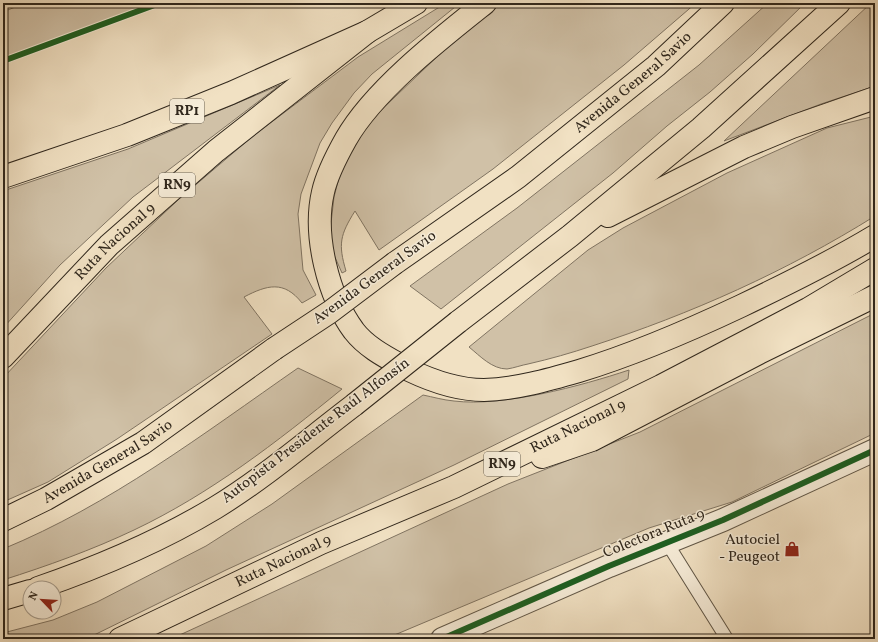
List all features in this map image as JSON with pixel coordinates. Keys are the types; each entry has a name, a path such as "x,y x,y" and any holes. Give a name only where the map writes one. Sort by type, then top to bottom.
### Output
{"highway":[{"name":"RN9","path":"367,32 416,3"},
{"path":"484,3 419,58 368,108 346,138 323,190 320,212 320,235 327,271 335,295 355,332 386,358 438,382 460,388 481,390 502,389 552,379 619,359 690,330 793,281 875,236"},
{"name":"Avenida General Savio","path":"3,520 46,499 143,443 274,349 330,312 394,263 518,177 656,66 723,3"},
{"path":"570,236 701,128 839,3"},
{"name":"RP1","path":"3,177 127,135 218,99 367,32"},
{"name":"Ruta Nacional 9","path":"3,357 108,245 216,151 367,32"},
{"path":"570,236 744,147 799,124 875,98"},
{"name":"Autopista Presidente Raúl Alfonsín","path":"62,580 127,553 214,508 252,482 354,405 458,322 570,236"},
{"name":"Ruta Nacional 9","path":"120,639 321,544 454,487 662,386 808,309 875,269"},
{"path":"454,487 592,440 759,353 875,296"},
{"path":"3,600 22,594"}],"street":[{"name":"Colectora Ruta 9","path":"442,639 609,566 667,544 875,450"}],"lane":[{"path":"667,544 727,639"}],"shaded area":[{"path":"25,3 160,3 3,61 3,12"},
{"path":"446,3 460,3 372,74 354,93 332,123 320,143 301,194 298,214 303,270 316,295 302,303 289,291 275,287 260,290 244,297 272,334 117,439 48,482 3,502 3,378 106,268 179,199 253,136 358,57"},
{"path":"502,3 696,3 624,65 493,169 379,250 355,211 343,233 341,246 346,271 342,273 334,255 330,232 334,197 344,158 374,117 442,52"},
{"path":"768,3 805,3 753,54 710,92 667,126 613,173 441,309 410,286 517,208 699,65"},
{"path":"871,3 875,3 875,86 821,104 724,141"},
{"path":"280,85 133,197 60,265 3,328 3,191 128,149"},
{"path":"875,116 875,216 842,236 738,290 666,320 592,346 507,369 496,367 469,347 588,250 623,228 727,173 827,128"},
{"path":"875,313 875,433 732,502 649,528 385,639 171,639 508,484 640,432"},
{"path":"298,368 342,389 242,466 216,484 162,516 86,551 3,580 3,549 81,511 118,490 191,443"},
{"path":"629,370 628,379 454,465 226,570 86,639 3,639 3,633 53,620 62,620 62,616 97,602 206,546 272,504 423,395 454,401 495,401 542,394"}],"cycle path":[{"path":"3,61 160,3"},
{"path":"442,639 609,566 723,520 875,450"}],"place":[{"name":"Autociel - Peugeot","path":"792,549"}]}
